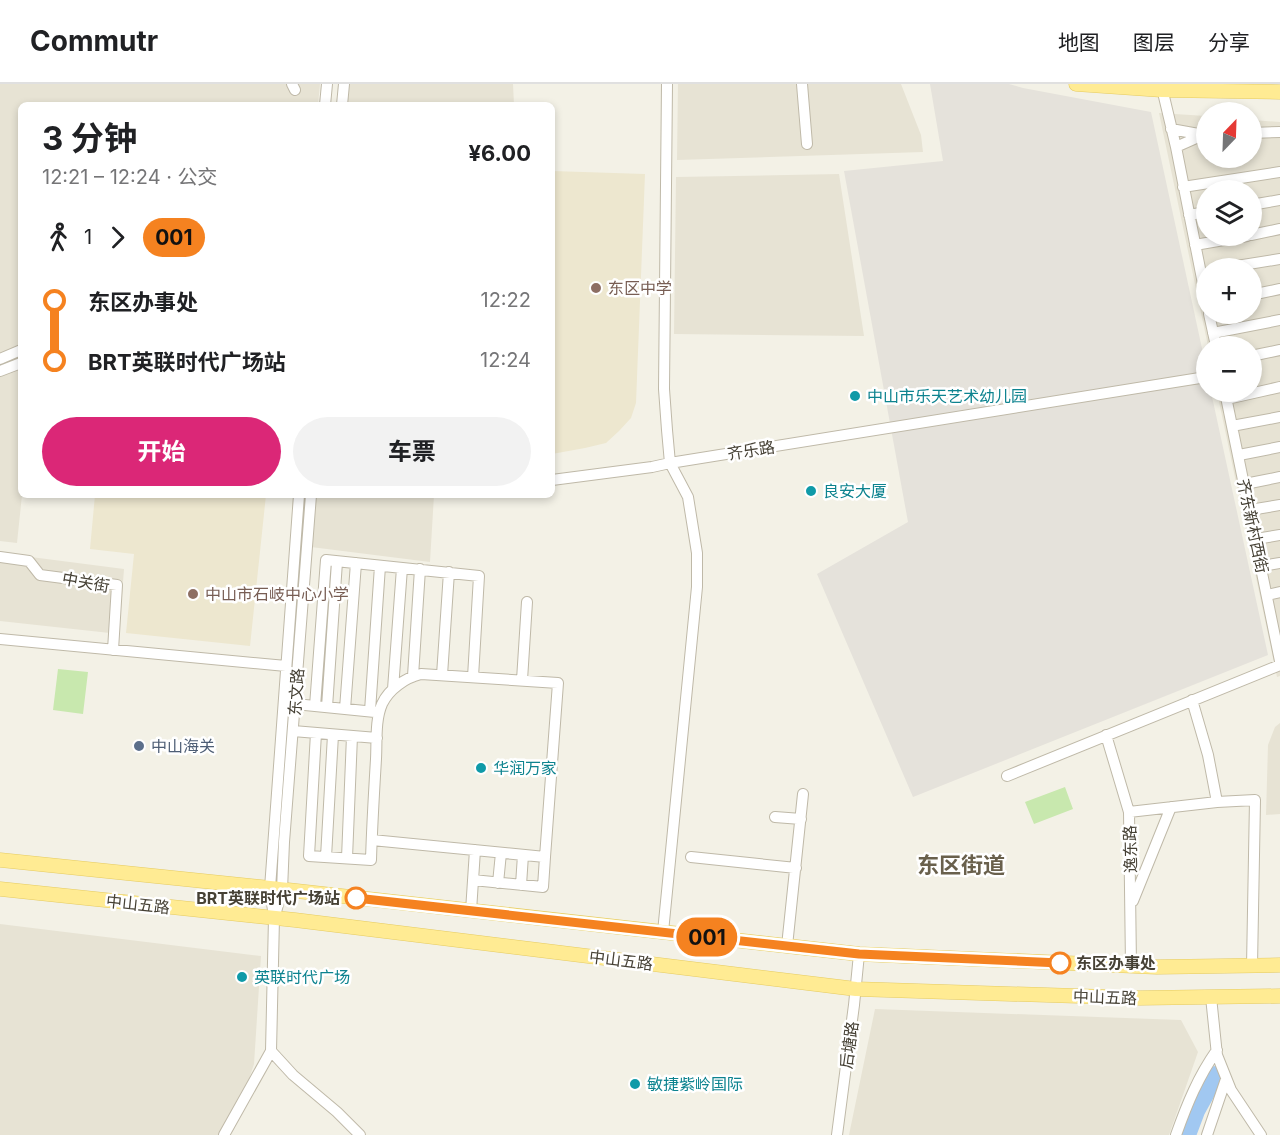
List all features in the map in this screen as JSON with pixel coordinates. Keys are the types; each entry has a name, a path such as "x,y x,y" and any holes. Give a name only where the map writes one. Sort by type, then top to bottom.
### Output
{"main road":[{"path":"1076,84 1280,92"},
{"name":"中山五路","path":"0,860 859,954 1157,967 1280,965"},
{"name":"中山五路","path":"0,889 274,918 856,989 1140,998 1280,996"}],"street":[{"path":"325,102 327,84"},
{"path":"342,102 344,84"},
{"path":"663,933 696,587 697,553 688,497 670,463 666,430 664,389 667,84"},
{"path":"802,84 807,144"},
{"path":"1162,87 1199,258"},
{"path":"1171,129 1196,133"},
{"path":"1262,133 1280,132"},
{"path":"1176,147 1196,139"},
{"path":"1183,187 1280,172"},
{"path":"1262,203 1280,200"},
{"path":"1189,215 1196,214"},
{"path":"1262,232 1280,229"},
{"path":"1262,262 1280,259"},
{"path":"1262,293 1280,289"},
{"path":"1213,333 1280,320"},
{"path":"1211,324 1214,336"},
{"path":"1262,354 1280,350"},
{"path":"0,359 18,351"},
{"path":"0,371 18,364"},
{"name":"齐乐路","path":"555,480 652,467 1196,379"},
{"path":"1262,390 1280,387"},
{"name":"齐东新村西街","path":"1228,402 1280,663"},
{"path":"1233,426 1280,417"},
{"path":"1239,455 1280,447"},
{"path":"1245,484 1280,477"},
{"name":"东文路","path":"276,889 286,666 299,498"},
{"name":"东文路","path":"276,889 284,842 311,498"},
{"path":"1250,510 1280,504"},
{"path":"1256,539 1280,535"},
{"name":"中关街","path":"0,557 29,561 40,575 117,585 113,650"},
{"path":"321,707 337,562 479,576 473,677"},
{"path":"345,709 356,563"},
{"path":"1262,566 1280,563"},
{"path":"316,733 309,856 371,860 377,738 375,712 380,566"},
{"path":"393,689 402,568"},
{"path":"413,676 420,569"},
{"path":"442,675 449,572"},
{"path":"1267,595 1280,592"},
{"path":"522,680 527,602"},
{"path":"0,639 286,666"},
{"path":"1007,776 1280,663"},
{"path":"375,712 393,689 405,680 421,674 558,683 543,887 473,880"},
{"path":"1192,700 1208,755 1217,802"},
{"path":"295,704 375,712"},
{"path":"293,731 377,738"},
{"path":"326,857 333,735"},
{"name":"逸东路","path":"1106,735 1129,812 1131,966"},
{"path":"347,858 352,736"},
{"path":"787,946 803,794"},
{"path":"1129,812 1255,800 1252,966"},
{"path":"1131,906 1172,807"},
{"path":"775,817 801,819"},
{"path":"372,840 545,857"},
{"path":"471,911 475,850"},
{"path":"498,883 501,853"},
{"path":"521,885 523,855"},
{"path":"691,857 796,868"},
{"path":"224,1135 271,1051 276,889"},
{"name":"后塘路","path":"837,1135 859,954"},
{"path":"1210,997 1217,1055 1231,1090 1261,1135"},
{"path":"1176,1135 1189,1098 1217,1050"},
{"path":"271,1051 292,1075 337,1112 360,1135"},
{"path":"1207,1135 1226,1079"}],"shaded area":[{"path":"0,84 320,84 318,102 18,102 18,498 22,498 17,543 0,541"},
{"path":"346,84 513,84 514,102 345,102"},
{"path":"678,84 901,84 921,135 923,152 677,160"},
{"path":"930,84 1009,84 1151,112 1199,336 1196,336 1196,402 1213,402 1268,655 913,797 817,574 908,522 844,171 943,161"},
{"path":"1159,113 1196,115 1196,168 1262,168 1262,121 1280,122 1280,676 1277,677 1219,402 1262,402 1262,336 1206,336 1203,324 1262,324 1262,258 1196,258 1196,289"},
{"name":"东区中学","path":"555,171 645,174 636,403 631,418 606,443 555,453"},
{"path":"839,174 864,336 674,334 676,177"},
{"name":"中山市石岐中心小学","path":"95,498 266,498 250,646 126,633 134,554 90,549"},
{"path":"315,498 434,498 430,562 311,547"},
{"path":"0,553 124,569 119,634 0,621"},
{"path":"1280,723 1280,814 1266,815 1268,745 1275,727"},
{"path":"0,924 261,956 254,1064 249,1079 219,1135 0,1135"},
{"path":"875,1009 1181,1020 1198,1052 1169,1135 849,1135"}],"green space":[{"path":"58,669 88,672 83,714 53,710"},
{"path":"1065,787 1073,809 1034,824 1025,802"}],"waterway":[{"path":"1187,1135 1196,1111 1216,1075"}],"bus line":[{"name":"001","path":"356,898 859,954 1060,963"}],"place":[{"name":"东区中学","path":"596,288"},
{"name":"中山市乐天艺术幼儿园","path":"855,396"},
{"name":"良安大厦","path":"811,491"},
{"name":"中山市石岐中心小学","path":"193,594"},
{"name":"中山海关","path":"139,746"},
{"name":"华润万家","path":"481,768"},
{"name":"BRT英联时代广场站","path":"356,898"},
{"name":"东区办事处","path":"1060,963"},
{"name":"英联时代广场","path":"242,977"},
{"name":"敏捷紫岭国际","path":"635,1084"}],"district":[{"name":"东区街道","path":"961,865"}]}
